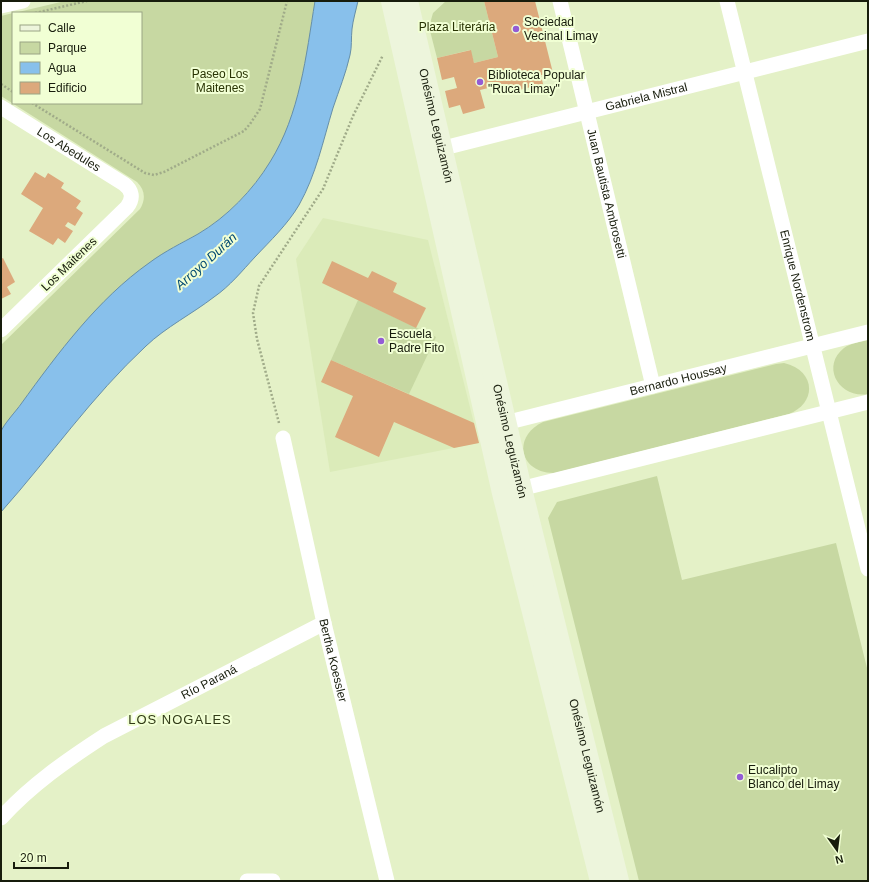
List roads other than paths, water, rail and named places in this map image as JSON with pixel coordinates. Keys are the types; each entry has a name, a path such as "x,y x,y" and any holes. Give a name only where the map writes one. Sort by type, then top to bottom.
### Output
{"street":[{"path":"1,6 23,1"},
{"name":"Juan Bautista Ambrosetti","path":"560,1 653,386"},
{"name":"Enrique Nordenstrom","path":"727,1 868,569"},
{"name":"Onésimo Leguizamón","path":"402,6 433,150 601,881"},
{"name":"Gabriela Mistral","path":"433,150 868,41"},
{"name":"Los Abedules","path":"1,107 124,184 132,195"},
{"name":"Los Maitenes","path":"1,330 127,207 132,200 132,195"},
{"name":"Bernardo Houssay","path":"497,425 868,332"},
{"path":"512,491 868,402"},
{"name":"Bertha Koessler","path":"283,438 324,623 387,881"},
{"name":"Onésimo Leguizamón","path":"512,491 618,881"},
{"name":"Río Paraná","path":"1,818 26,793 49,774 77,753 104,736 324,623"},
{"path":"247,881 273,881"}],"water":[{"name":"Arroyo Durán","path":"315,1 358,1 352,26 351,52 315,170 299,205 290,219 236,278 220,293 154,339 126,365 89,406 1,512 2,429 64,346 96,310 130,277 167,251 198,234 219,220 256,183 270,162 280,144 295,104 305,63"}],"place":[{"name":"Sociedad Vecinal Limay","path":"516,29"},
{"name":"Biblioteca Popular \"Ruca Limay\"","path":"480,82"},
{"name":"Escuela Padre Fito","path":"381,341"},
{"name":"Eucalipto Blanco del Limay","path":"740,777"}],"district":[{"name":"LOS NOGALES","path":"180,719"}],"park label":[{"name":"Plaza Literária","path":"457,27"},
{"name":"Paseo Los Maitenes","path":"220,81"}]}
